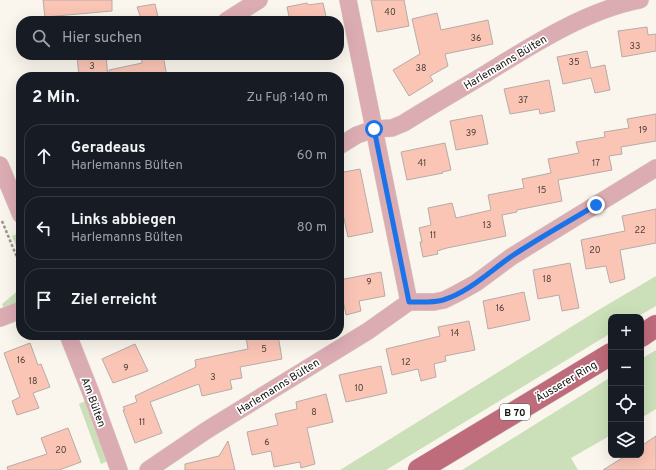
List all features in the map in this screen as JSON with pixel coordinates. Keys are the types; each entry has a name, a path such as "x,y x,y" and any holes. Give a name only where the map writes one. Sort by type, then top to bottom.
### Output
{"main road":[{"path":"644,334 656,326"},
{"name":"Äusserer Ring","path":"419,470 608,356"}],"street":[{"path":"234,16 259,0"},
{"path":"348,0 409,302 434,302 444,300 476,283 511,257 656,168"},
{"name":"Harlemanns Bülten","path":"344,143 357,135 374,129 392,128 404,123 526,48 612,7 640,0"},
{"path":"0,165 16,203"},
{"name":"Harlemanns Bülten","path":"148,470 207,430 368,331 409,302"},
{"path":"0,318 16,312"},
{"name":"Am Bülten","path":"70,340 119,470"}],"path":[{"path":"0,215 16,255"}],"green space":[{"path":"16,234 16,246 12,236"},
{"path":"656,276 656,306 642,314 608,314 608,335 386,470 340,470"},
{"path":"16,292 16,304 4,309 2,304"},
{"path":"656,350 656,409 644,416 644,386 644,357"},
{"path":"608,379 608,437 571,458 578,470 462,470"},
{"path":"85,401 108,461 101,464 79,404"}],"building":[{"path":"43,0 112,0 112,11 45,16"},
{"path":"371,0 404,0 409,26 377,32"},
{"path":"307,3 308,5 323,3 326,16 289,16 287,7"},
{"path":"155,4 158,16 140,16 137,7"},
{"path":"437,13 441,30 488,20 493,44 445,54 448,66 430,76 433,81 409,96 393,70 420,54 412,19"},
{"path":"647,27 648,35 656,34 656,51 622,57 618,31"},
{"path":"587,51 591,68 605,65 610,90 595,93 591,78 563,84 557,57"},
{"path":"77,60 106,60 108,72 79,72"},
{"path":"142,60 164,60 166,72 109,72 109,70 142,63"},
{"path":"549,80 555,111 540,114 539,109 510,114 504,89"},
{"path":"656,114 656,141 621,147 622,154 609,156 612,170 558,180 562,201 517,210 517,212 502,215 506,236 447,248 437,251 438,254 423,257 419,228 431,225 428,208 452,203 456,218 491,210 488,195 524,188 522,179 551,173 548,159 579,153 576,142 605,137 604,132 629,128 627,119"},
{"path":"482,115 488,144 456,150 450,121"},
{"path":"445,143 451,170 407,180 401,152"},
{"path":"360,169 373,232 348,237 344,219 344,172"},
{"path":"656,209 656,243 620,250 625,279 610,283 606,266 586,269 581,240 625,231 622,216"},
{"path":"570,263 579,308 562,311 559,295 538,299 533,270"},
{"path":"381,272 385,296 359,301 361,311 346,315 344,305 344,279"},
{"path":"524,292 530,320 488,329 483,301"},
{"path":"469,321 475,350 445,356 446,361 434,364 436,377 421,381 418,369 392,375 386,349 440,336 438,327"},
{"path":"246,340 279,340 282,359 240,367 242,378 230,380 232,389 202,396 199,384 150,402 162,433 135,443 123,407 137,402 135,396 196,367 195,360 248,349"},
{"path":"30,343 38,365 41,364 50,387 33,393 39,408 17,415 12,401 20,397 4,353"},
{"path":"135,344 148,371 113,383 102,359"},
{"path":"381,366 387,393 346,402 339,375"},
{"path":"326,394 333,422 307,428 315,464 301,468 300,462 274,467 271,451 252,455 247,432 278,425 275,414 297,409 296,402"},
{"path":"68,428 81,462 59,470 8,470 7,467 47,454 41,438"},
{"path":"656,436 656,470 603,470 622,458 644,458 644,444"},
{"path":"228,441 235,470 185,470 185,464 219,456"}],"route":[{"path":"374,129 409,302 434,302 444,300 476,283 511,257 596,205"}]}
